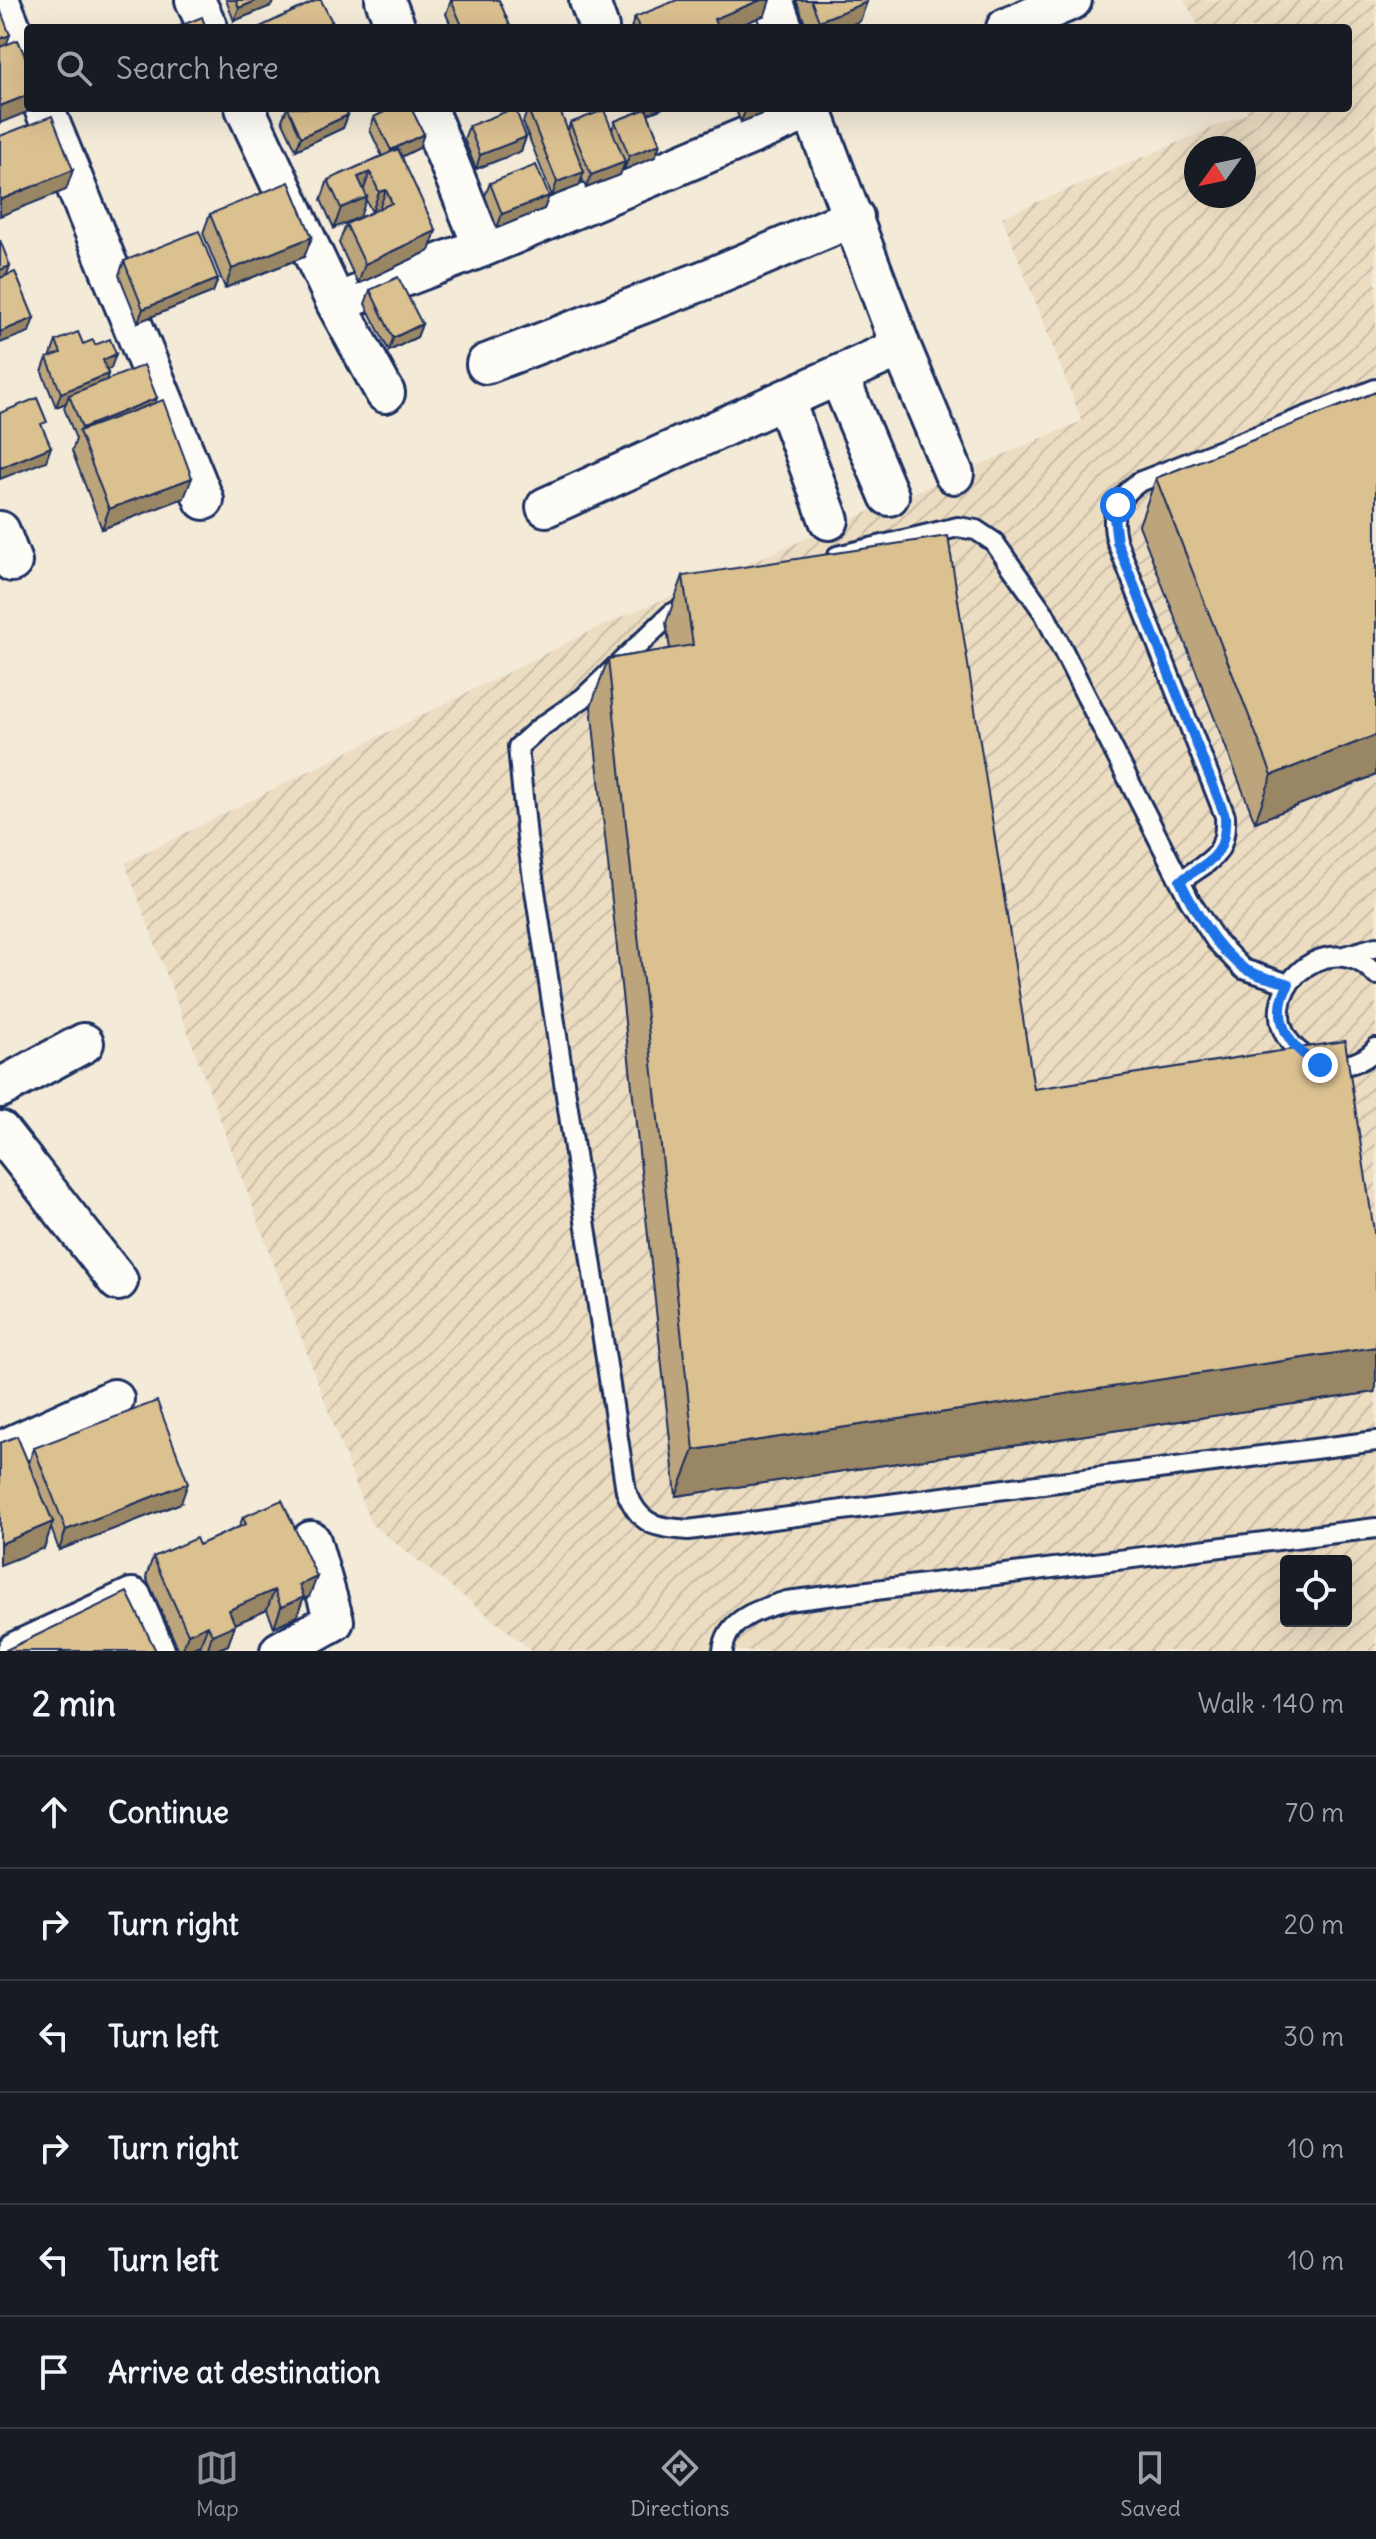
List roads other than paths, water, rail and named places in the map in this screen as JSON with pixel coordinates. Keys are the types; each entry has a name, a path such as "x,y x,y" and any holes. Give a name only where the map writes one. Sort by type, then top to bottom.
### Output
{"street":[{"path":"195,0 206,24"},
{"path":"385,0 394,24"},
{"path":"589,0 598,24"},
{"path":"773,0 782,24"},
{"path":"1015,24 1072,0"},
{"path":"0,1 24,59"},
{"path":"46,112 204,500"},
{"path":"247,112 336,303 385,393"},
{"path":"429,112 483,247"},
{"path":"336,303 483,247 806,112"},
{"path":"814,112 901,347 954,474"},
{"path":"486,364 710,278 854,217"},
{"path":"546,507 901,347"},
{"path":"839,377 889,496"},
{"path":"785,401 829,520"},
{"path":"0,1088 84,1043"},
{"path":"0,1131 118,1281"},
{"path":"0,1451 114,1399"},
{"path":"280,1651 334,1621 311,1541"},
{"path":"17,1651 132,1598 155,1651"}],"lane":[{"path":"1180,881 1216,855 1226,838 1225,816 1117,542 1114,517 1118,505 1124,494 1139,482 1376,389"},
{"path":"814,563 958,527 976,530 994,542 1044,613 1190,901 1216,941 1243,969 1289,984"},
{"path":"711,597 671,614 583,698 518,747 527,838 623,1476 635,1512 651,1525 688,1530 1376,1441"},
{"path":"1376,947 1307,964 1293,976 1281,1009 1283,1028 1291,1043 1304,1056 1320,1065 1357,1063 1376,1048"},
{"path":"1341,957 1358,961 1376,975"},
{"path":"723,1651 724,1640 736,1623 753,1611 787,1601 1376,1528"}]}
